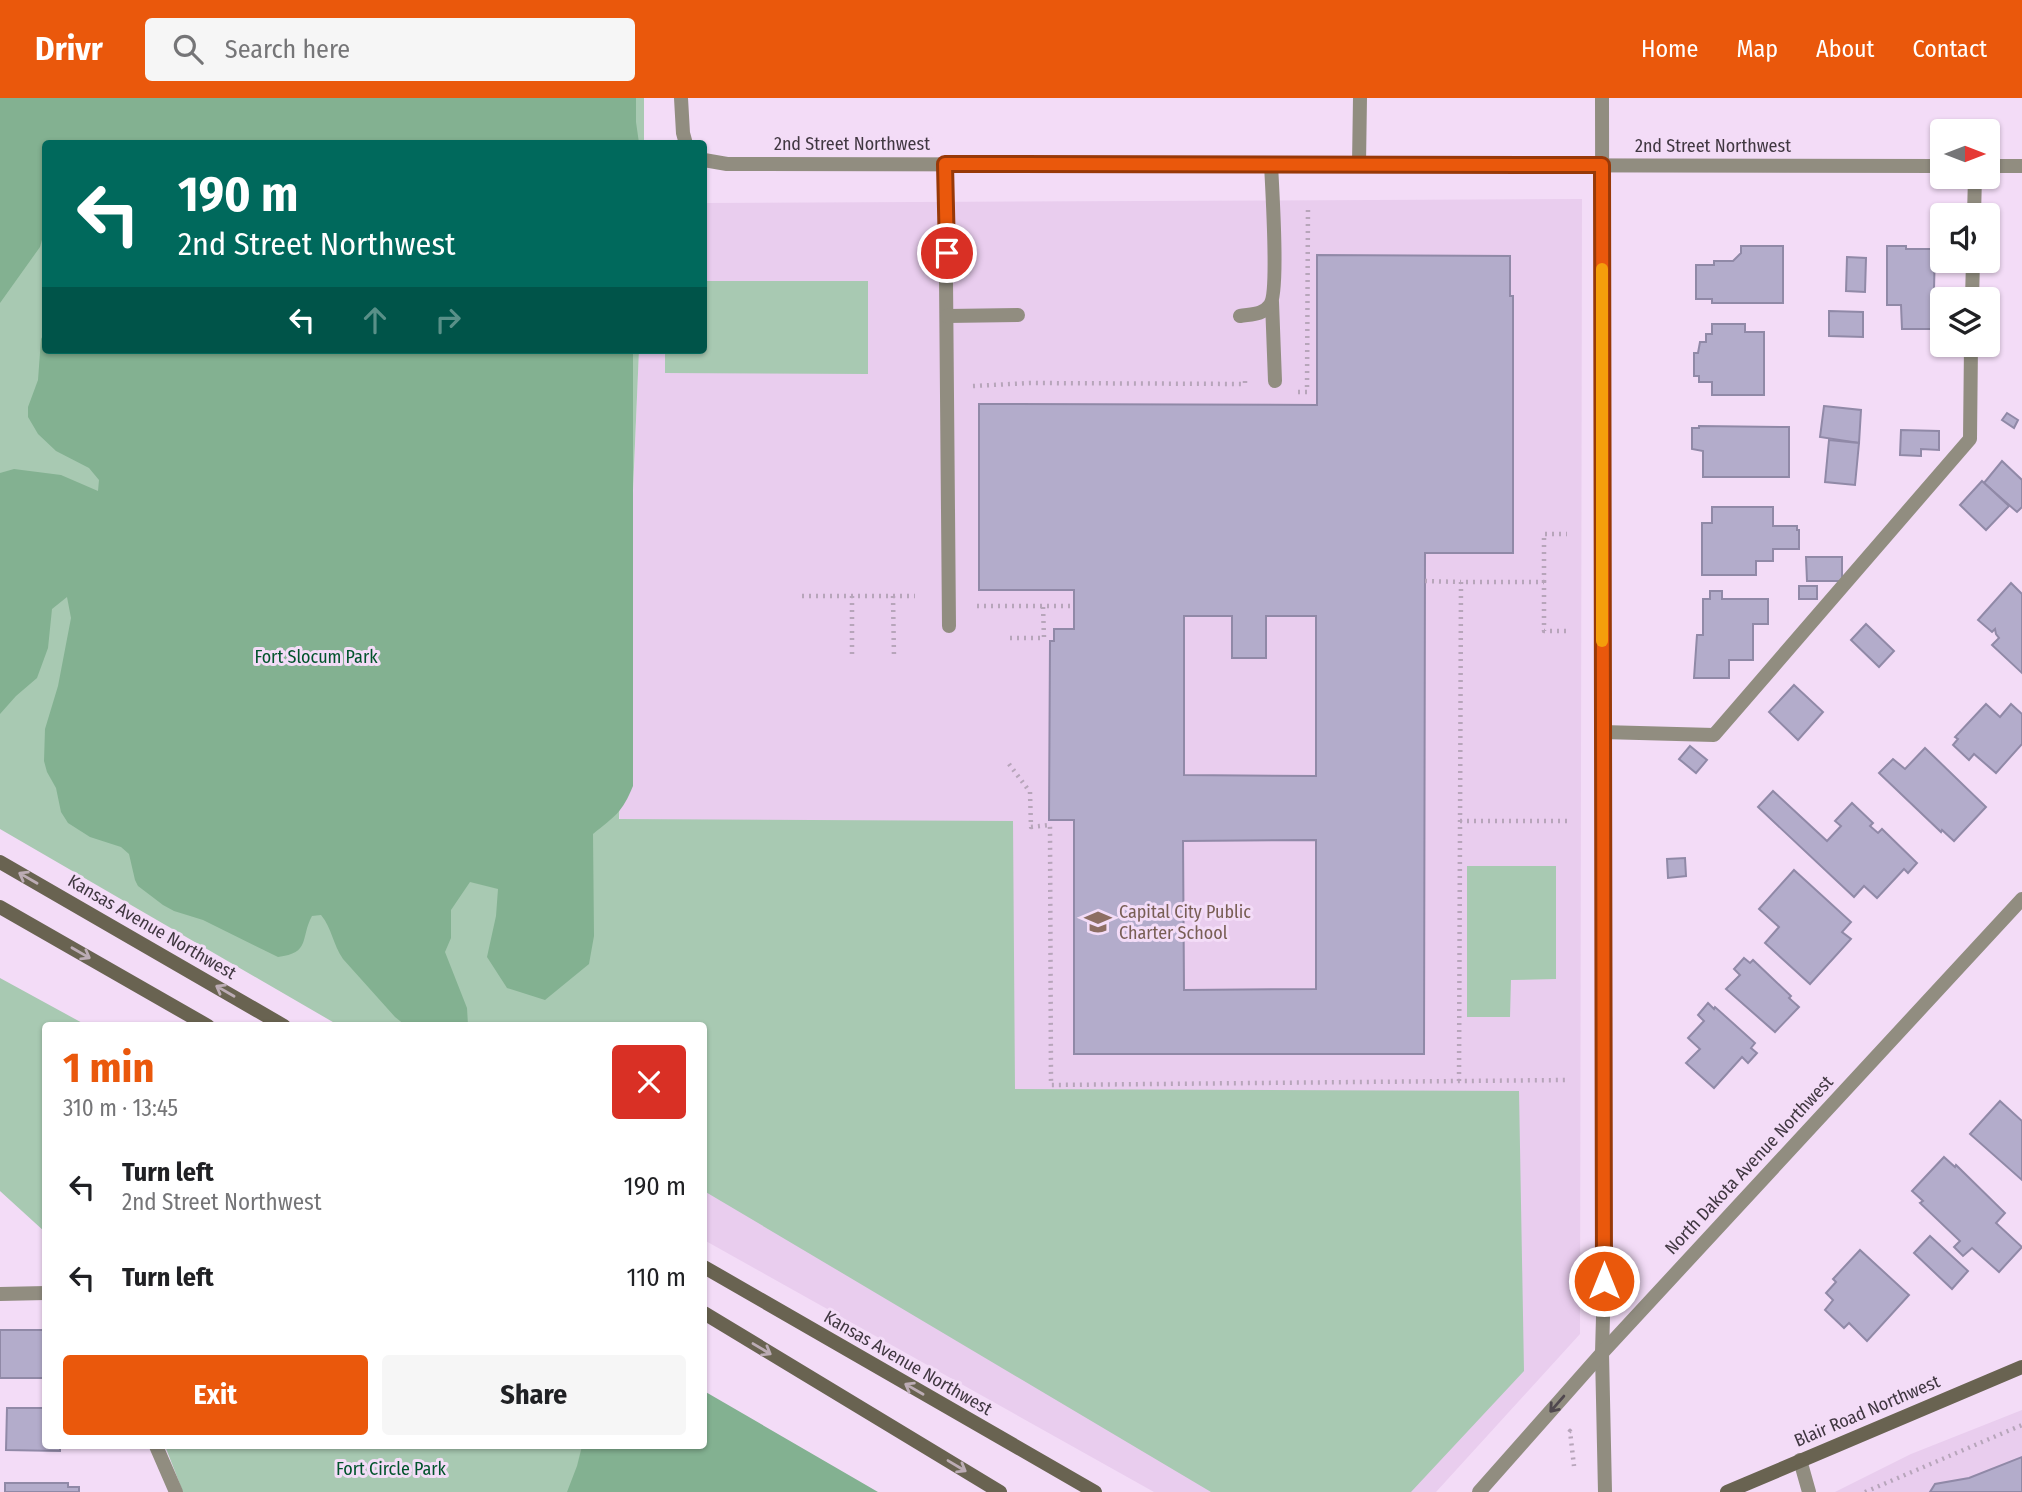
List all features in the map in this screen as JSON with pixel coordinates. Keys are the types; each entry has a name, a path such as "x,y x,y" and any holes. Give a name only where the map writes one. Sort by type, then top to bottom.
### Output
{"street":[{"path":"681,98 685,140"},
{"path":"1359,164 1360,98"},
{"path":"1602,98 1602,1353 1605,1492"},
{"name":"2nd Street Northwest","path":"707,161 727,164 1930,166"},
{"path":"945,164 949,626"},
{"path":"1271,164 1275,381"},
{"path":"2000,166 2022,166"},
{"path":"1240,316 1264,312 1272,302"},
{"path":"947,316 1018,315"},
{"path":"1602,732 1714,735 1970,439 1971,357"},
{"name":"Kansas Avenue Northwest","path":"0,862 277,1022"},
{"name":"North Dakota Avenue Northwest","path":"1479,1492 1602,1353 2022,899"},
{"path":"0,907 201,1022"},
{"name":"Kansas Avenue Northwest","path":"707,1269 1095,1492"},
{"path":"0,1294 42,1293"},
{"path":"707,1315 1000,1492"},
{"name":"Blair Road Northwest","path":"1727,1492 2022,1367"},
{"path":"157,1449 176,1492"},
{"path":"1800,1460 1809,1492"}],"path":[{"path":"969,387 1029,383 1245,384 1245,373"},
{"path":"1567,534 1545,534 1545,631 1567,631"},
{"path":"1425,581 1545,582"},
{"path":"1459,1081 1461,582"},
{"path":"802,596 915,596"},
{"path":"852,596 852,658"},
{"path":"893,596 894,658"},
{"path":"971,606 1074,606"},
{"path":"1010,638 1044,638 1043,606"},
{"path":"1009,764 1030,792 1031,827 1050,825 1051,1085 1566,1080"},
{"path":"1460,821 1568,821"},
{"path":"1865,1492 2022,1425"},
{"path":"1561,1441 1570,1431 1574,1471"}],"shaded area":[{"name":"Capital City Public Charter School","path":"1582,199 1580,1334 1436,1492 1154,1492 707,1242 707,1022 611,1022 639,354 707,354 707,203"},
{"path":"2022,1410 2022,1492 1835,1492 1911,1454"}],"green space":[{"path":"0,98 644,98 644,140 42,140 42,354 639,354 619,819 1013,821 1015,1089 1519,1091 1524,1371 1411,1492 1211,1492 707,1193 707,1022 333,1022 0,829"},
{"path":"0,98 636,98 639,140 42,140 42,240 40,247 0,303"},
{"path":"707,281 868,281 868,374 665,373 665,354 707,354"},
{"name":"Fort Slocum Park","path":"41,339 42,354 633,354 633,786 617,813 593,834 594,936 589,964 545,1000 507,988 487,957 496,916 498,889 470,882 451,910 451,938 445,952 467,1008 468,1022 401,1022 343,959 321,915 312,916 303,943 296,952 278,957 203,920 163,905 138,886 129,854 121,847 90,837 68,823 61,812 56,788 44,761 45,729 58,686 71,618 67,597 52,609 48,648 37,678 0,714 0,473 14,469 61,475 98,491 99,480 89,468 56,451 38,434 28,417 28,407 38,380"},
{"path":"1467,866 1556,866 1556,979 1511,980 1510,1017 1467,1017"},
{"path":"0,978 81,1022 42,1022 42,1229 0,1191"},
{"path":"707,1393 878,1492 567,1492 581,1449 707,1449"},
{"name":"Fort Circle Park","path":"166,1449 616,1449 612,1492 183,1492"}],"building":[{"path":"1741,246 1783,246 1783,303 1712,303 1712,299 1696,299 1696,265 1733,261 1741,253"},
{"path":"1887,246 1930,249 1930,273 1934,273 1934,287 1930,287 1930,329 1902,329 1901,305 1887,305"},
{"path":"1317,255 1510,256 1510,296 1513,296 1513,553 1425,553 1424,1054 1074,1054 1074,820 1049,820 1050,641 1054,641 1054,629 1074,629 1074,590 979,590 979,404 1317,405","holes":["1184,616 1232,616 1232,658 1266,658 1266,616 1316,616 1316,776 1184,775","1316,840 1316,989 1184,990 1183,841"]},
{"path":"1847,257 1866,258 1865,292 1846,291"},
{"path":"1829,311 1863,312 1863,337 1829,336"},
{"path":"1712,324 1745,324 1745,332 1764,332 1764,395 1712,395 1712,382 1699,382 1699,376 1694,376 1694,353 1698,353 1700,342 1706,342 1706,334 1712,334"},
{"path":"1824,406 1861,410 1859,443 1820,437"},
{"path":"2007,413 2018,420 2014,428 2002,420"},
{"path":"1789,427 1789,477 1703,477 1703,451 1692,449 1692,428"},
{"path":"1901,430 1939,431 1939,450 1921,449 1921,456 1900,455"},
{"path":"1829,440 1859,443 1855,485 1825,482"},
{"path":"2002,461 2022,480 2022,507 2017,512 1984,483"},
{"path":"1982,481 2009,506 1986,530 1960,505"},
{"path":"1712,507 1773,507 1773,526 1797,526 1799,549 1773,549 1773,561 1756,561 1756,575 1702,575 1702,523 1712,523"},
{"path":"1806,557 1842,557 1842,581 1807,581"},
{"path":"2011,583 2022,594 2022,673 1992,645 1999,638 1995,629 1992,632 1978,620"},
{"path":"1799,586 1817,586 1817,599 1799,599"},
{"path":"1710,591 1722,591 1722,599 1768,599 1768,624 1753,624 1753,660 1729,660 1729,678 1694,678 1697,635 1703,635 1703,599 1710,599"},
{"path":"1866,624 1894,651 1879,667 1851,640"},
{"path":"1794,685 1823,712 1798,740 1769,712"},
{"path":"1986,704 2000,717 2011,704 2022,714 2022,744 1996,773 1974,754 1969,760 1953,745 1958,739 1955,737"},
{"path":"1690,746 1707,760 1696,773 1679,759"},
{"path":"1925,748 1986,807 1954,841 1879,773 1893,759 1905,769"},
{"path":"1773,791 1827,841 1841,826 1835,821 1852,803 1873,823 1870,826 1878,833 1882,829 1917,863 1908,873 1904,869 1877,898 1864,886 1854,897 1758,807"},
{"path":"1685,858 1686,876 1668,878 1667,859"},
{"path":"1794,870 1851,922 1842,932 1851,939 1810,984 1765,943 1779,927 1759,909"},
{"path":"1744,958 1750,963 1753,960 1799,1007 1775,1032 1726,989 1740,975 1734,969"},
{"path":"1708,1003 1755,1043 1751,1048 1757,1053 1748,1063 1742,1057 1714,1088 1686,1063 1700,1049 1688,1038 1704,1021 1698,1015"},
{"path":"2000,1101 2022,1121 2022,1180 1970,1134"},
{"path":"1944,1157 1955,1167 1956,1165 2005,1213 1996,1223 2022,1247 1999,1272 1972,1248 1963,1256 1954,1247 1960,1241 1920,1203 1923,1201 1912,1191"},
{"path":"1930,1236 1968,1271 1952,1289 1914,1253"},
{"path":"1860,1250 1909,1295 1867,1341 1849,1323 1844,1328 1825,1310 1833,1300 1826,1293 1836,1282 1833,1279"},
{"path":"0,1330 42,1330 42,1378 0,1378"},
{"path":"7,1408 42,1408 42,1449 60,1451 6,1450"},
{"path":"2022,1457 2022,1492 1930,1492 1935,1484 1969,1478"},
{"path":"5,1483 68,1483 68,1487 79,1487 79,1492 5,1492"}],"slow traffic":[{"path":"1602,269 1602,641"}],"place":[{"name":"Capital City Public Charter School","path":"1098,922"}],"route":[{"path":"947,253 945,164 1602,165 1604,1281"}]}
